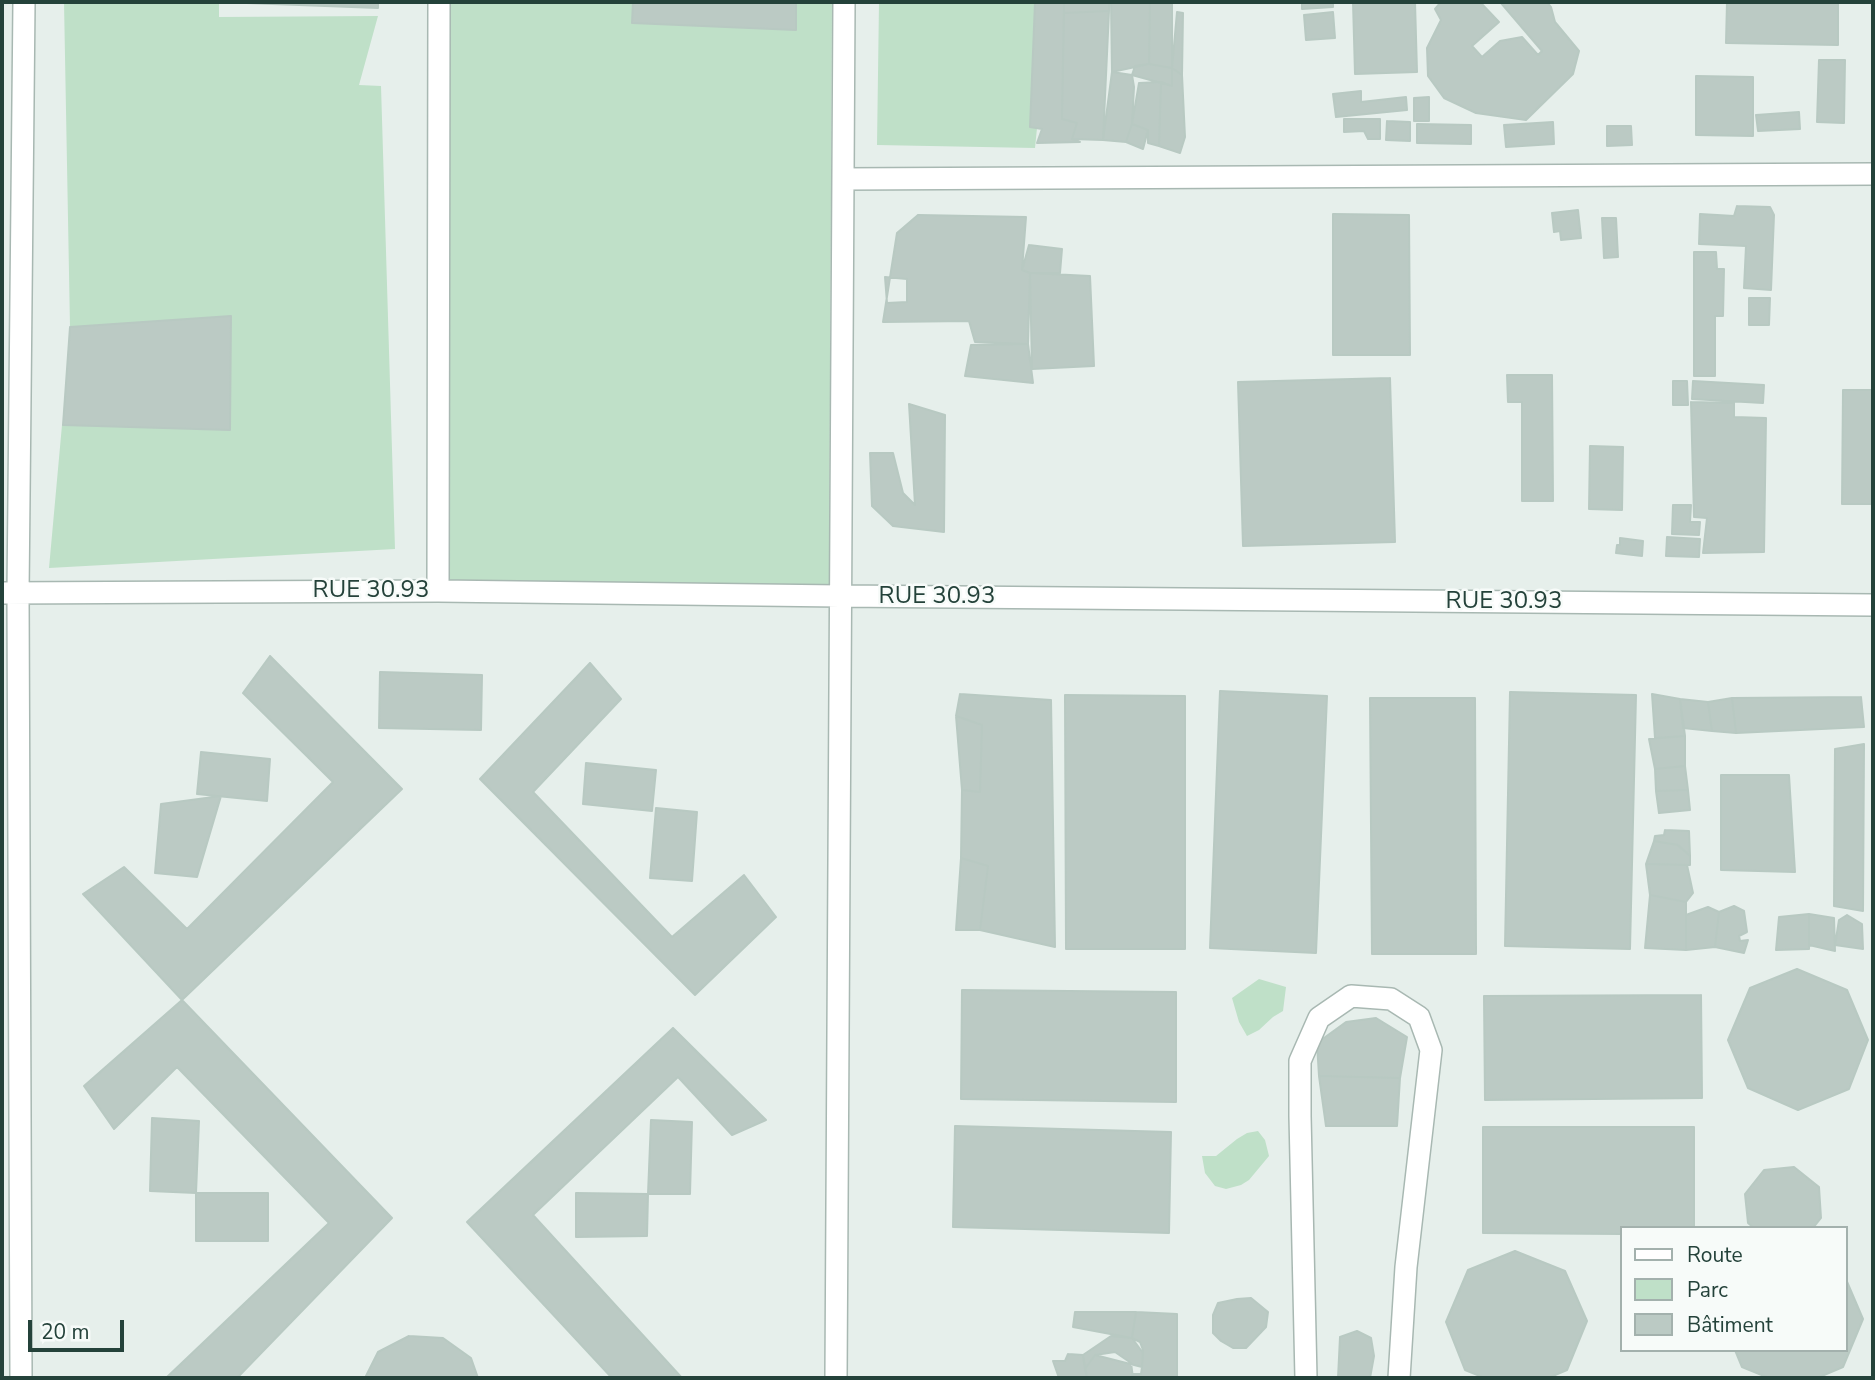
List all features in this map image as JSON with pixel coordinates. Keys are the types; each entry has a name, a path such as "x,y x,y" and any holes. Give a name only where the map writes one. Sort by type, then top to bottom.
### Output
{"street":[{"path":"21,1378 10,593 24,2"},
{"path":"438,591 439,2"},
{"path":"836,1378 844,2"},
{"path":"843,179 1873,174"},
{"name":"RUE 30.93","path":"10,593 438,591 1873,605"},
{"path":"1306,1378 1300,1061 1319,1018 1351,996 1391,999 1419,1017 1431,1050 1406,1267 1399,1378"}],"green space":[{"path":"64,2 219,2 219,17 378,16 359,85 381,86 395,549 49,568 62,425 230,430 231,317 70,327"},
{"path":"440,2 832,2 829,596 439,580"},
{"path":"879,2 1037,2 1030,127 1037,128 1035,148 877,145"},
{"path":"1259,979 1286,987 1283,1011 1247,1036 1239,1022 1232,998"},
{"path":"1258,1131 1265,1140 1269,1156 1249,1180 1241,1185 1226,1189 1215,1186 1205,1173 1202,1156 1216,1156 1247,1133"}],"building":[{"path":"220,2 378,2 378,8"},
{"path":"633,2 796,2 796,30 632,23"},
{"path":"1035,2 1064,2 1062,119 1077,123 1072,139 1080,142 1037,143 1042,129 1030,127"},
{"path":"1064,2 1109,2 1109,11 1064,13"},
{"path":"1111,2 1150,2 1149,64 1112,72"},
{"path":"1150,2 1172,2 1172,68 1149,64"},
{"path":"1302,2 1333,2 1333,7 1302,9"},
{"path":"1353,2 1415,2 1417,72 1355,74"},
{"path":"1441,2 1480,2 1499,22 1472,46 1482,57 1500,41 1522,37 1538,55 1542,51 1501,3 1547,2 1555,22 1579,51 1573,74 1526,120 1476,113 1444,98 1428,76 1427,48 1441,20 1435,9"},
{"path":"1727,2 1838,2 1838,45 1726,43"},
{"path":"1109,11 1103,140 1072,139 1077,123 1062,119 1064,13"},
{"path":"1177,12 1183,13 1182,75 1172,68"},
{"path":"1333,12 1335,38 1306,40 1304,15"},
{"path":"1819,60 1845,60 1844,123 1817,122"},
{"path":"1149,64 1172,68 1172,86 1132,75 1135,66"},
{"path":"1172,68 1182,75 1185,137 1180,153 1159,146 1161,82 1172,86"},
{"path":"1112,72 1132,75 1132,124 1126,142 1103,140"},
{"path":"1696,76 1753,77 1753,136 1696,135"},
{"path":"1161,82 1159,146 1148,143 1148,130 1132,124 1139,83"},
{"path":"1361,91 1361,102 1406,97 1407,110 1336,117 1333,94"},
{"path":"1429,97 1429,121 1414,121 1414,98"},
{"path":"1799,112 1800,129 1758,131 1756,115"},
{"path":"1344,119 1380,119 1380,139 1368,139 1364,131 1344,132"},
{"path":"1387,121 1410,122 1410,141 1386,140"},
{"path":"1553,122 1554,144 1506,147 1504,125"},
{"path":"1132,124 1148,130 1143,149 1126,142"},
{"path":"1417,124 1471,125 1471,144 1417,143"},
{"path":"1607,126 1631,126 1632,145 1607,146"},
{"path":"1737,206 1770,207 1774,215 1771,290 1744,288 1746,246 1699,244 1700,214 1734,216"},
{"path":"1578,210 1581,238 1561,240 1560,231 1554,232 1552,213"},
{"path":"1333,214 1409,215 1410,355 1333,355"},
{"path":"918,215 1026,217 1022,270 1030,273 1028,344 975,342 969,321 883,322 897,233"},
{"path":"1602,218 1616,218 1618,257 1604,258"},
{"path":"1029,245 1062,249 1060,273 1030,273 1022,270"},
{"path":"1694,252 1716,252 1717,269 1724,269 1723,316 1715,316 1715,376 1694,376"},
{"path":"1030,273 1090,276 1094,366 1032,369"},
{"path":"885,277 907,279 907,302 887,303"},
{"path":"1749,298 1770,298 1769,325 1749,325"},
{"path":"231,316 230,430 63,425 70,327"},
{"path":"1028,344 1033,383 965,376 971,345"},
{"path":"1507,375 1552,375 1553,501 1522,501 1522,402 1508,402"},
{"path":"1390,378 1395,542 1243,546 1238,382"},
{"path":"1673,381 1687,381 1688,405 1673,405"},
{"path":"1693,381 1764,385 1763,403 1692,399"},
{"path":"1843,390 1873,390 1873,504 1842,504"},
{"path":"1691,402 1734,403 1734,417 1766,418 1764,552 1703,553 1707,518 1694,517"},
{"path":"909,404 945,415 944,532 893,526 872,506 870,453 893,453 903,493 915,505"},
{"path":"1590,446 1623,447 1622,510 1589,509"},
{"path":"1673,505 1691,505 1690,522 1700,522 1699,535 1672,534"},
{"path":"1667,537 1700,539 1699,557 1666,556"},
{"path":"1620,538 1643,541 1642,556 1616,553"},
{"path":"270,656 402,789 182,1000 83,894 124,867 187,929 333,782 243,693"},
{"path":"590,663 621,699 533,792 672,937 744,875 776,917 695,995 480,779"},
{"path":"380,672 482,675 481,730 379,728"},
{"path":"1220,691 1327,696 1316,953 1210,948"},
{"path":"1510,692 1636,695 1630,949 1505,946"},
{"path":"960,694 1051,700 1055,947 980,930 988,866 961,858 962,790 980,792 982,725 956,716"},
{"path":"1652,694 1680,699 1685,736 1655,738"},
{"path":"1065,695 1185,696 1185,949 1066,949"},
{"path":"1861,697 1864,727 1736,733 1732,698"},
{"path":"1370,698 1475,698 1476,954 1372,954"},
{"path":"1732,698 1736,733 1712,731 1708,702"},
{"path":"1680,699 1708,702 1712,731 1683,728"},
{"path":"956,716 982,725 980,792 962,790"},
{"path":"1685,736 1685,766 1655,769 1649,739"},
{"path":"1864,744 1863,911 1834,906 1835,749"},
{"path":"201,752 270,759 267,801 197,794"},
{"path":"586,763 656,770 652,811 583,804"},
{"path":"1685,766 1688,790 1656,791 1655,769"},
{"path":"1721,775 1789,775 1795,872 1721,870"},
{"path":"1688,790 1690,810 1659,813 1656,791"},
{"path":"221,796 197,877 155,873 161,804"},
{"path":"656,808 697,812 692,881 650,878"},
{"path":"1665,830 1689,831 1690,856 1678,845 1654,841 1655,836 1664,835"},
{"path":"1654,841 1678,845 1690,856 1690,865 1646,864"},
{"path":"961,858 988,866 980,930 956,930"},
{"path":"1646,864 1687,865 1693,893 1686,902 1650,895"},
{"path":"1650,895 1686,902 1686,950 1645,948"},
{"path":"1734,906 1744,911 1747,932 1739,936 1740,941 1748,940 1744,953 1715,947 1719,912"},
{"path":"1708,907 1719,912 1715,947 1686,950 1686,915"},
{"path":"1809,914 1809,949 1776,950 1779,917"},
{"path":"1809,914 1834,918 1835,951 1809,945"},
{"path":"1847,915 1862,924 1863,949 1835,945 1839,920"},
{"path":"1797,969 1847,990 1868,1040 1849,1089 1798,1110 1748,1088 1728,1040 1750,988"},
{"path":"962,990 1176,992 1176,1102 961,1099"},
{"path":"1701,995 1702,1098 1485,1100 1484,996"},
{"path":"182,1000 392,1218 237,1378 166,1378 329,1223 177,1067 114,1129 84,1086"},
{"path":"1376,1018 1407,1037 1400,1078 1319,1076 1317,1043 1346,1022"},
{"path":"673,1028 766,1120 732,1135 678,1077 533,1215 682,1378 612,1378 467,1222"},
{"path":"1319,1076 1400,1078 1397,1126 1326,1126"},
{"path":"152,1118 199,1121 196,1193 150,1191"},
{"path":"651,1120 692,1122 690,1194 648,1194"},
{"path":"955,1126 1171,1132 1169,1233 953,1227"},
{"path":"1483,1127 1694,1127 1694,1226 1619,1226 1619,1234 1483,1233"},
{"path":"1794,1167 1819,1187 1821,1218 1815,1226 1752,1226 1748,1223 1745,1194 1764,1170"},
{"path":"196,1193 268,1193 268,1241 196,1241"},
{"path":"576,1193 648,1194 647,1236 576,1237"},
{"path":"1515,1251 1565,1271 1587,1321 1567,1370 1548,1378 1485,1378 1465,1370 1446,1322 1468,1270"},
{"path":"1847,1282 1863,1319 1843,1367 1817,1378 1769,1378 1742,1367 1736,1352 1847,1352"},
{"path":"1251,1298 1268,1312 1266,1327 1246,1348 1233,1348 1213,1333 1213,1315 1218,1303"},
{"path":"1075,1312 1136,1312 1132,1338 1073,1327"},
{"path":"1136,1312 1177,1314 1177,1378 1131,1378 1132,1374 1141,1374 1142,1367 1143,1350 1140,1342 1132,1338"},
{"path":"1357,1331 1371,1338 1374,1356 1370,1378 1338,1378 1340,1337"},
{"path":"409,1336 443,1338 471,1358 478,1378 365,1378 378,1352"},
{"path":"1111,1336 1132,1338 1143,1353 1142,1367 1095,1355 1085,1369 1083,1355"},
{"path":"1115,1352 1131,1363 1133,1378 1087,1378 1085,1369 1095,1355"},
{"path":"1068,1354 1083,1355 1087,1378 1059,1378 1053,1361 1065,1361"}]}
